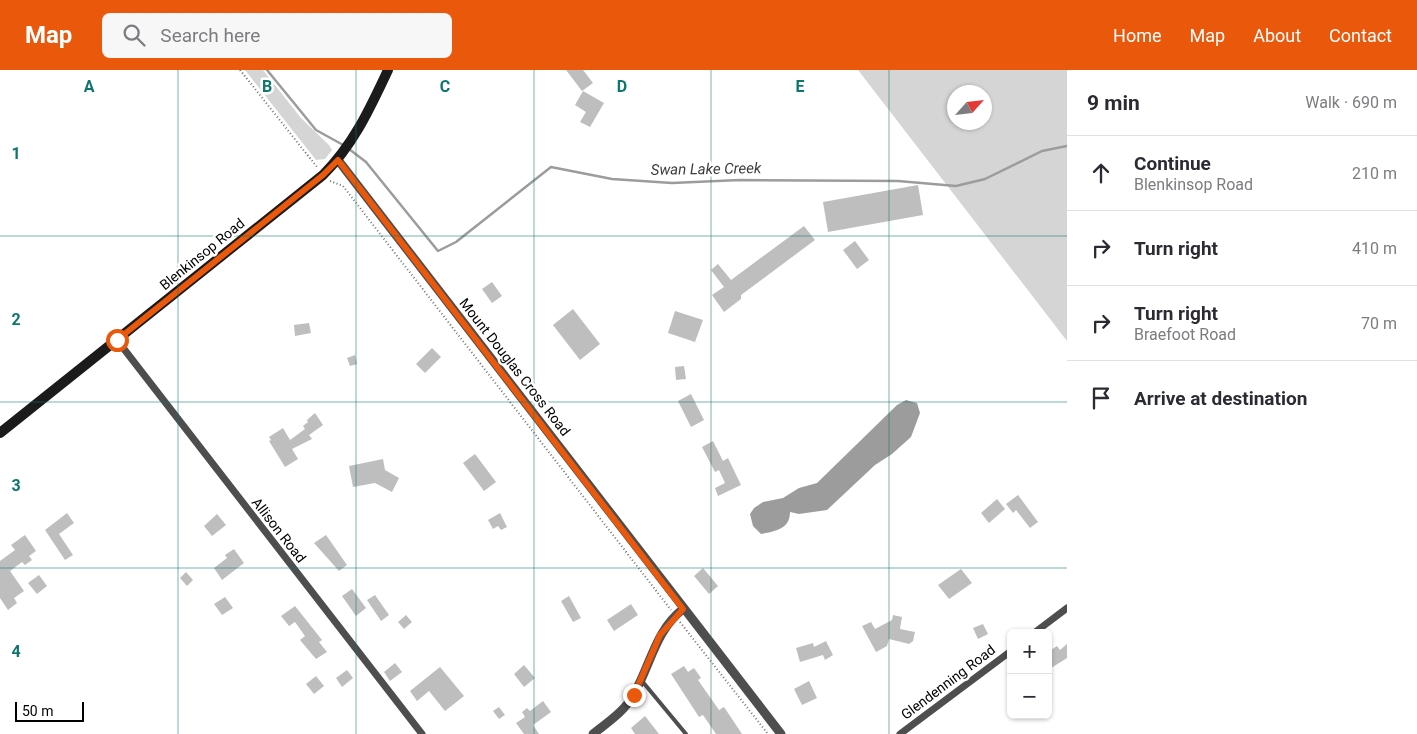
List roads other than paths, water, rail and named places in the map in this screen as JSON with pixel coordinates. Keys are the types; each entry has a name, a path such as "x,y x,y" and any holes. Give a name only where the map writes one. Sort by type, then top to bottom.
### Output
{"main road":[{"name":"Blenkinsop Road","path":"0,433 323,175 338,160 359,131 388,70"}],"street":[{"name":"Mount Douglas Cross Road","path":"338,160 781,734"},
{"name":"Allison Road","path":"117,340 422,734"},
{"path":"1039,629 1067,608"},
{"path":"593,734 627,704 634,695 660,635 683,609"},
{"name":"Glendenning Road","path":"900,734 1007,653"}],"lane":[{"path":"641,679 686,734"}],"waterway":[{"name":"Swan Lake Creek","path":"267,70 316,130 345,146"},
{"name":"Swan Lake Creek","path":"349,149 366,162 438,251 456,242 551,167 612,179 672,183 740,180 898,181 956,186 985,179 1042,151 1067,146"}]}
